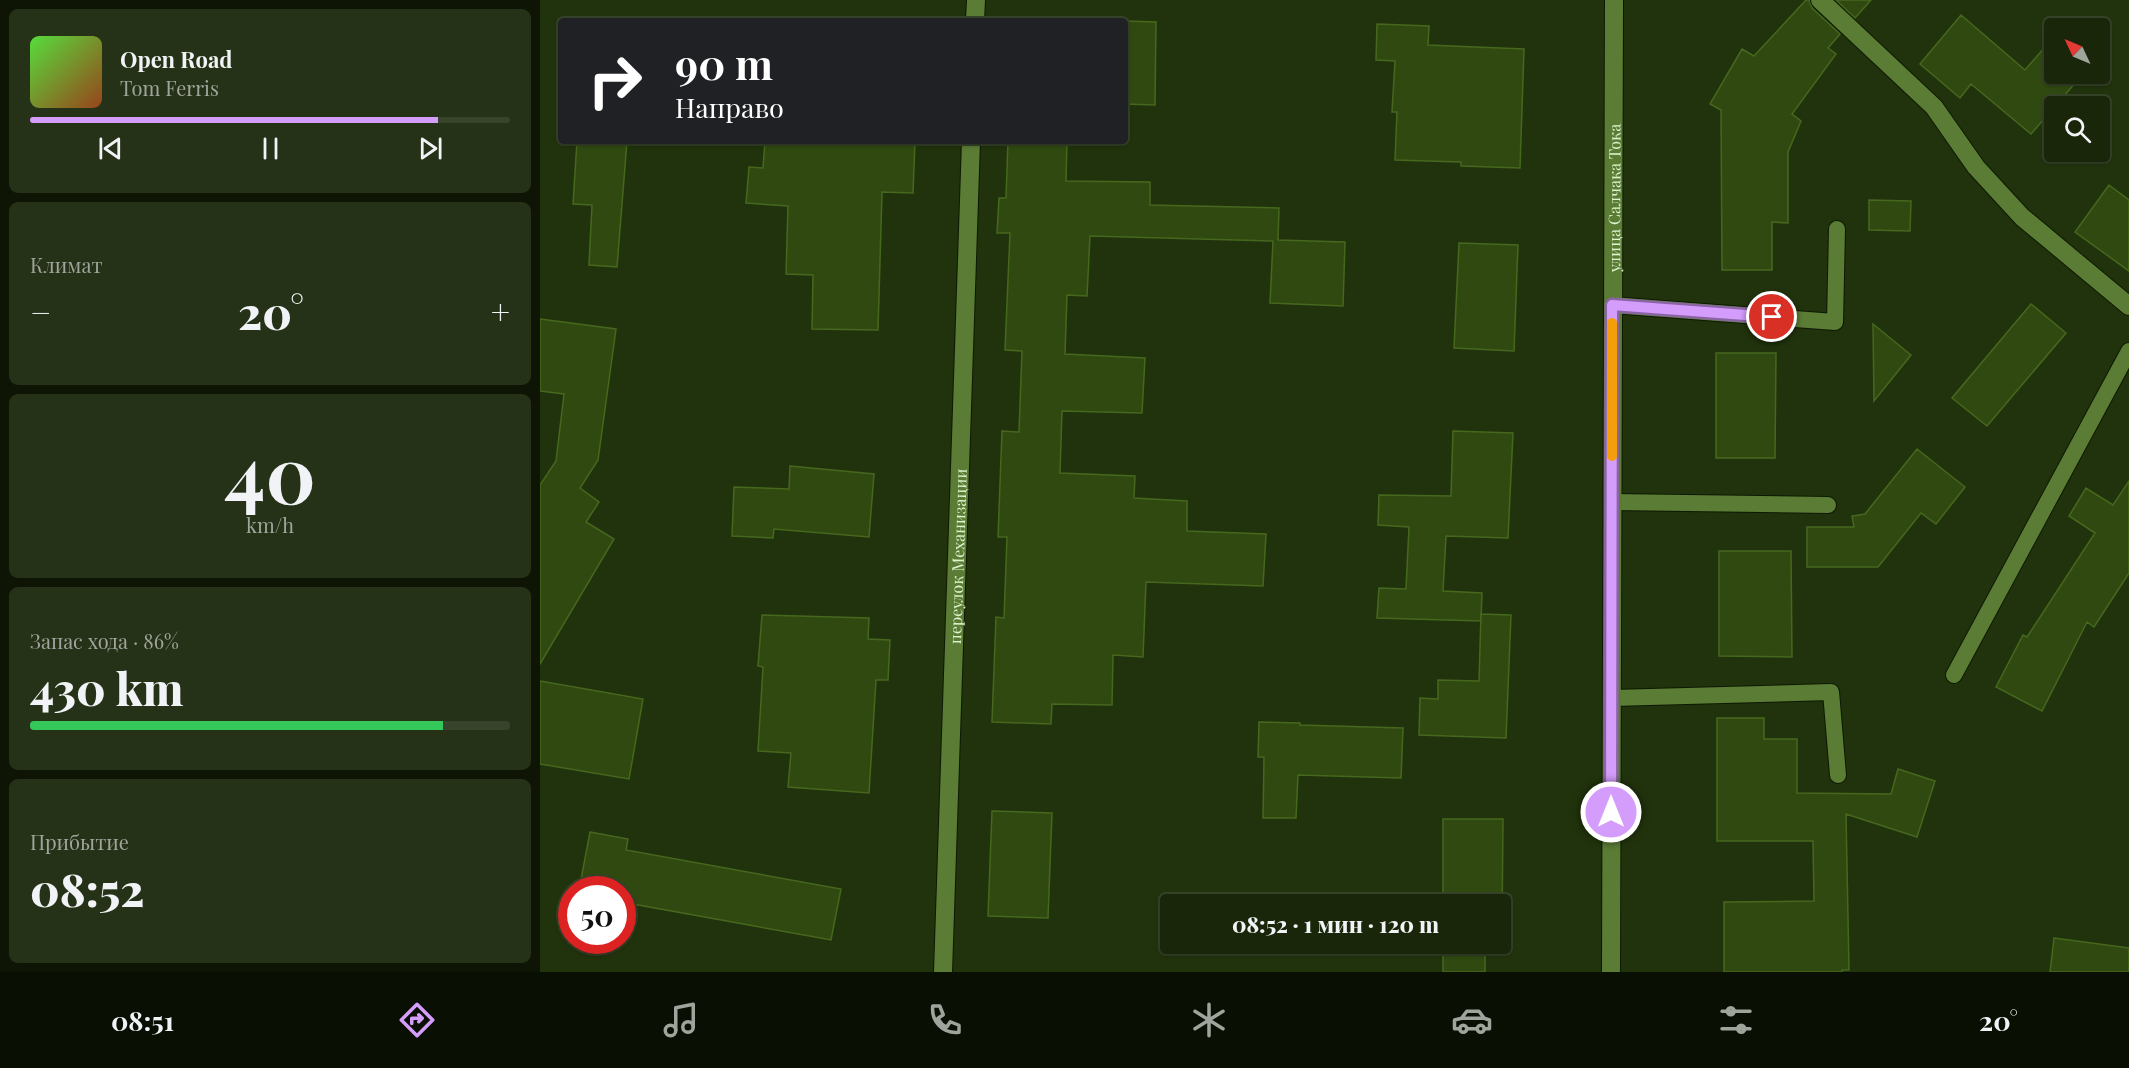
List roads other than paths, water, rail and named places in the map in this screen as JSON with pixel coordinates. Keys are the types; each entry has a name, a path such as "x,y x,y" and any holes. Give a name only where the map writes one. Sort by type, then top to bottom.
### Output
{"street":[{"path":"975,18 976,0"},
{"name":"улица Салчака Тока","path":"1611,972 1614,0"},
{"path":"1820,0 1934,107 1976,167 2022,218 2129,306"},
{"name":"переулок Механизации","path":"943,972 971,144"}],"lane":[{"path":"1612,305 1836,322 1838,229"},
{"path":"1954,675 2129,351"},
{"path":"1612,502 1828,504"},
{"path":"1612,698 1831,692 1838,775"}]}
